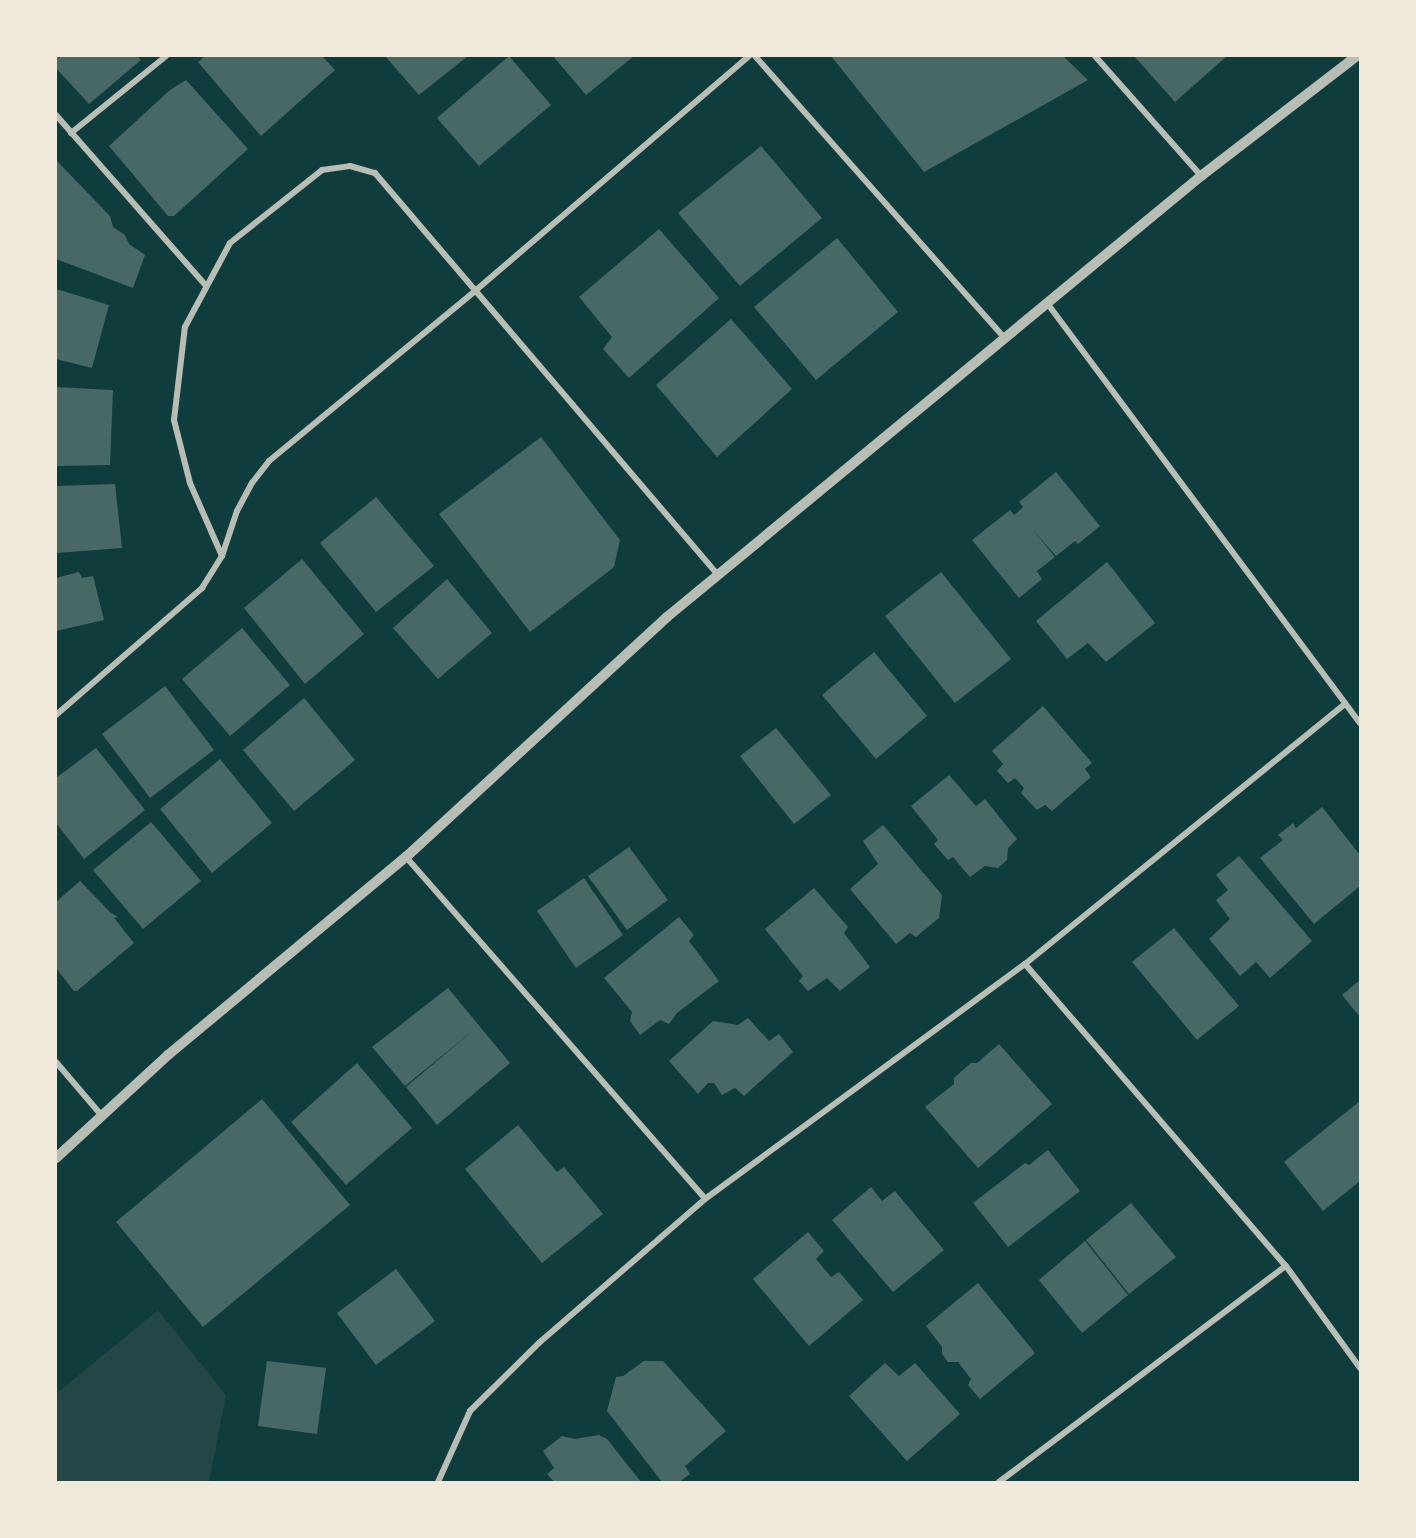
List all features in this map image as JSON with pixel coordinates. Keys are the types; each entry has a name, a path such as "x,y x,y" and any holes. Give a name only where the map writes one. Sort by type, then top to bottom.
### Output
{"street":[{"path":"71,133 166,56"},
{"path":"56,715 202,588 222,556 237,511 252,483 269,461 475,291 749,56"},
{"path":"755,56 1005,339"},
{"path":"1095,56 1201,176"},
{"path":"56,1158 168,1055 406,857 667,617 1201,176 1359,56"},
{"path":"56,115 206,286"},
{"path":"222,556 190,483 174,420 185,327 230,243 322,170 350,166 375,173 718,575"},
{"path":"1047,303 1360,723"},
{"path":"438,1482 470,1412 540,1342 705,1199 1025,964 1345,704"},
{"path":"406,857 705,1199"},
{"path":"1025,964 1286,1266 1360,1368"},
{"path":"56,1062 102,1116"},
{"path":"999,1482 1286,1266"}],"shaded area":[{"path":"158,1310 226,1395 209,1482 56,1482 56,1394"}],"building":[{"path":"56,56 137,56 141,60 89,104 56,68"},
{"path":"205,56 322,56 335,70 261,136 198,62"},
{"path":"385,56 468,56 419,95"},
{"path":"509,56 551,105 479,166 437,118"},
{"path":"553,56 634,56 586,95"},
{"path":"831,56 1063,56 1088,80 924,172"},
{"path":"1134,56 1227,56 1175,102"},
{"path":"186,80 248,149 174,216 168,216 109,146 170,90"},
{"path":"761,146 822,218 740,286 678,213"},
{"path":"56,160 110,216 113,227 125,235 129,244 145,255 133,288 56,259"},
{"path":"659,229 719,298 629,378 603,349 612,337 579,297"},
{"path":"837,238 898,312 816,380 754,307"},
{"path":"56,289 109,305 92,368 56,359"},
{"path":"731,319 792,389 717,457 656,385"},
{"path":"56,387 113,390 110,465 56,466"},
{"path":"541,437 620,540 614,567 530,632 439,514"},
{"path":"1056,472 1100,526 1078,544 1075,541 1056,556 1033,530 1055,557 1037,571 1042,579 1019,598 972,540 1010,510 1014,515 1019,511 1023,507 1019,502"},
{"path":"115,484 122,548 56,553 56,486"},
{"path":"376,497 434,566 376,612 320,543"},
{"path":"302,559 364,634 305,684 244,608"},
{"path":"1107,562 1155,623 1106,662 1088,643 1067,659 1036,621"},
{"path":"79,572 82,578 93,576 104,620 56,631 56,578"},
{"path":"941,572 1011,659 955,703 885,616"},
{"path":"447,579 492,633 438,679 393,628"},
{"path":"242,628 290,685 230,736 182,679"},
{"path":"874,652 927,716 876,759 822,695"},
{"path":"165,686 214,750 150,798 102,734"},
{"path":"304,698 355,760 294,811 243,750"},
{"path":"1043,706 1092,763 1085,769 1091,777 1052,811 1045,805 1037,810 1021,793 1024,788 1015,778 1008,783 997,771 1003,764 992,751"},
{"path":"776,728 831,795 794,824 740,756"},
{"path":"96,748 145,810 84,859 56,823 56,778"},
{"path":"220,759 272,823 212,873 160,809"},
{"path":"949,775 976,806 985,799 1017,839 1008,848 1007,860 998,868 985,866 970,877 953,857 948,860 934,844 938,840 911,806"},
{"path":"1322,807 1360,855 1360,886 1314,924 1260,858 1283,840 1278,835 1293,823 1296,828"},
{"path":"151,822 201,881 143,929 93,870"},
{"path":"883,825 942,895 939,918 916,937 910,933 896,944 850,889 878,864 863,841"},
{"path":"629,847 668,900 627,930 588,876"},
{"path":"1239,856 1312,941 1270,978 1256,962 1240,976 1209,939 1230,919 1216,900 1228,890 1216,875"},
{"path":"584,878 623,935 576,968 537,911"},
{"path":"80,881 111,913 118,917 114,918 134,943 77,991 74,991 56,968 56,902"},
{"path":"814,888 848,927 844,933 870,967 840,991 827,978 808,991 799,981 803,976 765,929"},
{"path":"679,917 694,935 689,941 719,981 677,1013 669,1024 660,1020 640,1035 630,1021 632,1012 604,978"},
{"path":"1174,928 1239,1006 1197,1040 1132,962"},
{"path":"1360,980 1360,1017 1342,995"},
{"path":"448,988 510,1063 437,1125 406,1087 475,1029 405,1086 372,1047"},
{"path":"748,1018 769,1041 779,1034 793,1052 744,1096 735,1088 722,1095 714,1083 708,1083 698,1094 669,1061 713,1021 738,1025"},
{"path":"999,1044 1052,1104 978,1168 925,1107 954,1084 954,1078 971,1063 977,1063"},
{"path":"357,1063 412,1128 346,1185 291,1122"},
{"path":"262,1099 350,1205 203,1327 116,1222"},
{"path":"1360,1101 1360,1181 1323,1211 1284,1162"},
{"path":"518,1125 557,1172 564,1167 603,1214 542,1263 465,1169"},
{"path":"1048,1150 1080,1191 1008,1247 973,1203 1025,1163 1029,1165"},
{"path":"871,1187 882,1201 895,1191 944,1250 893,1292 832,1220"},
{"path":"1131,1203 1176,1257 1129,1294 1086,1240"},
{"path":"808,1232 824,1251 816,1259 831,1277 839,1272 863,1300 809,1346 753,1279"},
{"path":"1085,1241 1128,1295 1082,1333 1039,1280"},
{"path":"396,1269 435,1321 376,1365 337,1313"},
{"path":"978,1283 1035,1353 980,1399 968,1385 971,1379 958,1362 948,1362 942,1354 942,1347 926,1326"},
{"path":"267,1361 326,1368 317,1434 258,1426"},
{"path":"644,1361 663,1361 726,1431 685,1466 690,1474 679,1482 662,1482 607,1411 616,1377 623,1376"},
{"path":"885,1363 899,1376 915,1363 960,1414 907,1461 849,1396"},
{"path":"599,1435 607,1439 641,1482 554,1482 547,1474 554,1468 543,1451 562,1436 575,1439"}]}
